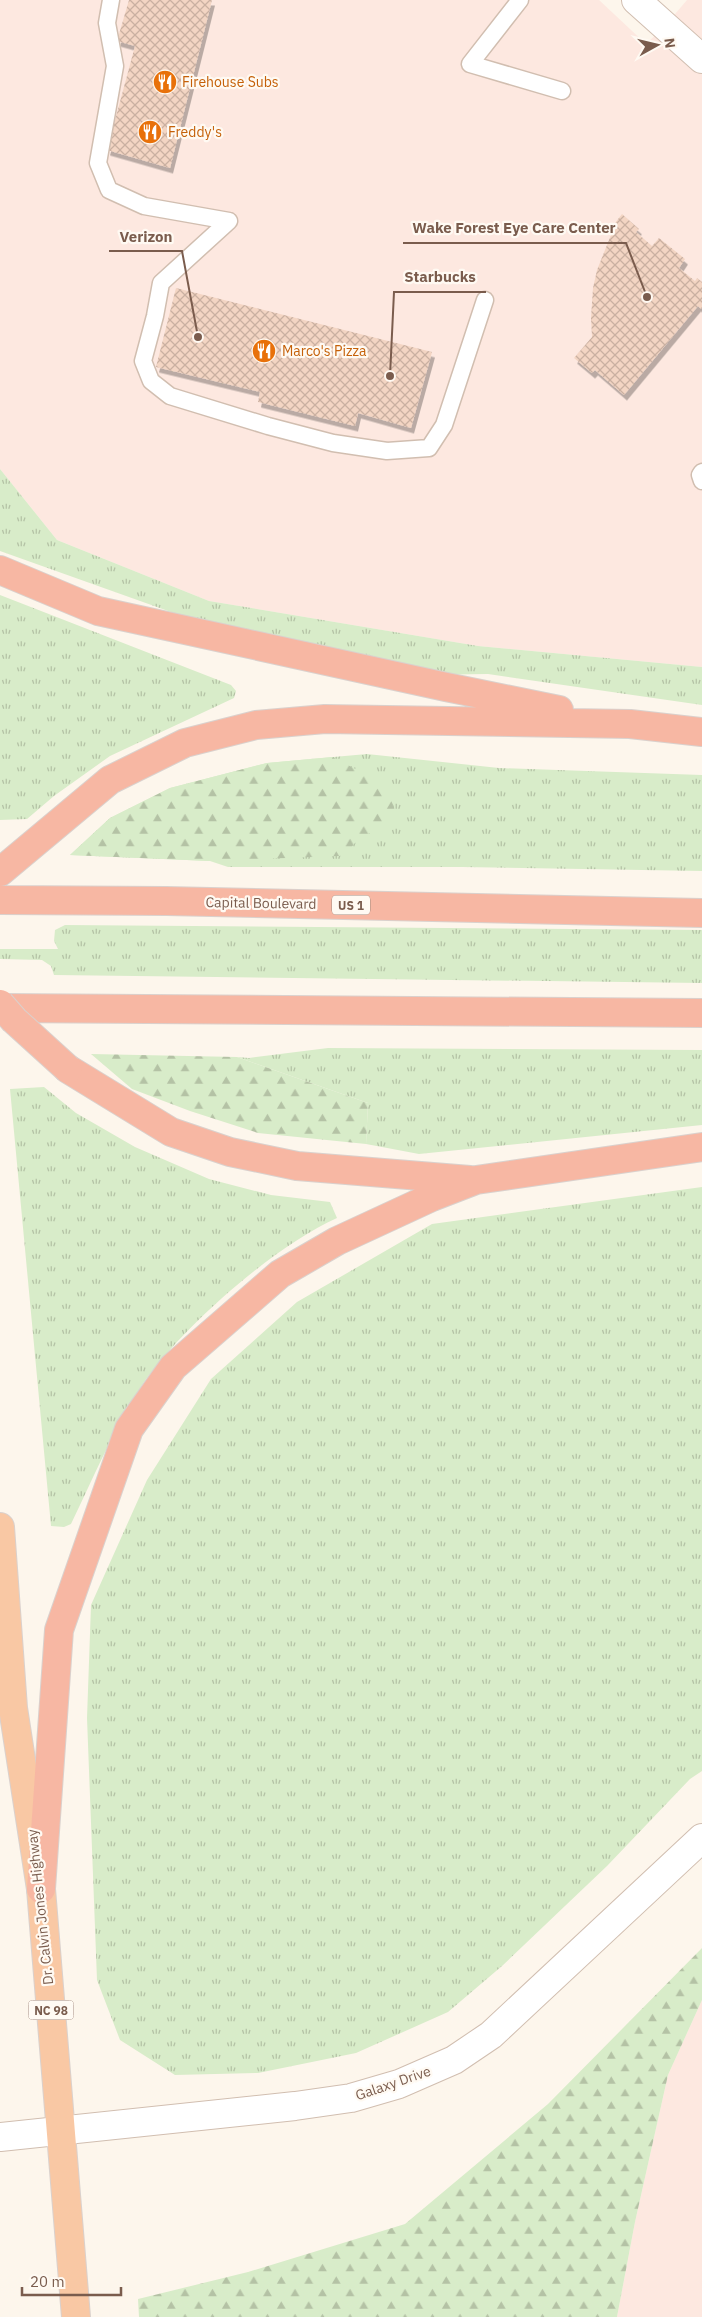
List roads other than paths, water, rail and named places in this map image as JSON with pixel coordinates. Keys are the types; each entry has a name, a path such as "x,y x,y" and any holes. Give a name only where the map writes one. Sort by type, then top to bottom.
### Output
{"highway":[{"path":"0,570 98,611 446,688 630,724 702,732"},
{"path":"0,872 110,780 185,743 256,725 325,719 630,724"},
{"name":"Capital Boulevard","path":"0,900 166,901 702,913"},
{"path":"0,1004 14,1020 68,1069 171,1132 230,1152 297,1166 476,1180 702,1147"},
{"path":"0,1008 702,1013"},
{"path":"41,1889 59,1630 129,1429 173,1367 280,1274 337,1240 432,1197 476,1180"},
{"name":"Dr. Calvin Jones Highway","path":"0,1527 13,1708 41,1889 76,2317"}],"street":[{"path":"636,0 702,59"},
{"name":"Galaxy Drive","path":"0,2137 295,2106 351,2098 399,2084 454,2060 492,2035 702,1838"}],"lane":[{"path":"111,0 107,23 115,66 98,163 109,190 144,206 229,222 161,283 155,316 143,361 150,381 170,396 268,426 333,443 387,451 428,448 444,425 485,300"},
{"path":"520,0 470,64 562,91"},
{"path":"702,472 700,475 702,481"}],"place":[{"name":"Firehouse Subs","path":"165,82"},
{"name":"Freddy's","path":"150,132"},
{"name":"Wake Forest Eye Care Center","path":"647,297"},
{"name":"Verizon","path":"198,337"},
{"name":"Marco's Pizza","path":"264,351"},
{"name":"Starbucks","path":"390,376"}]}
